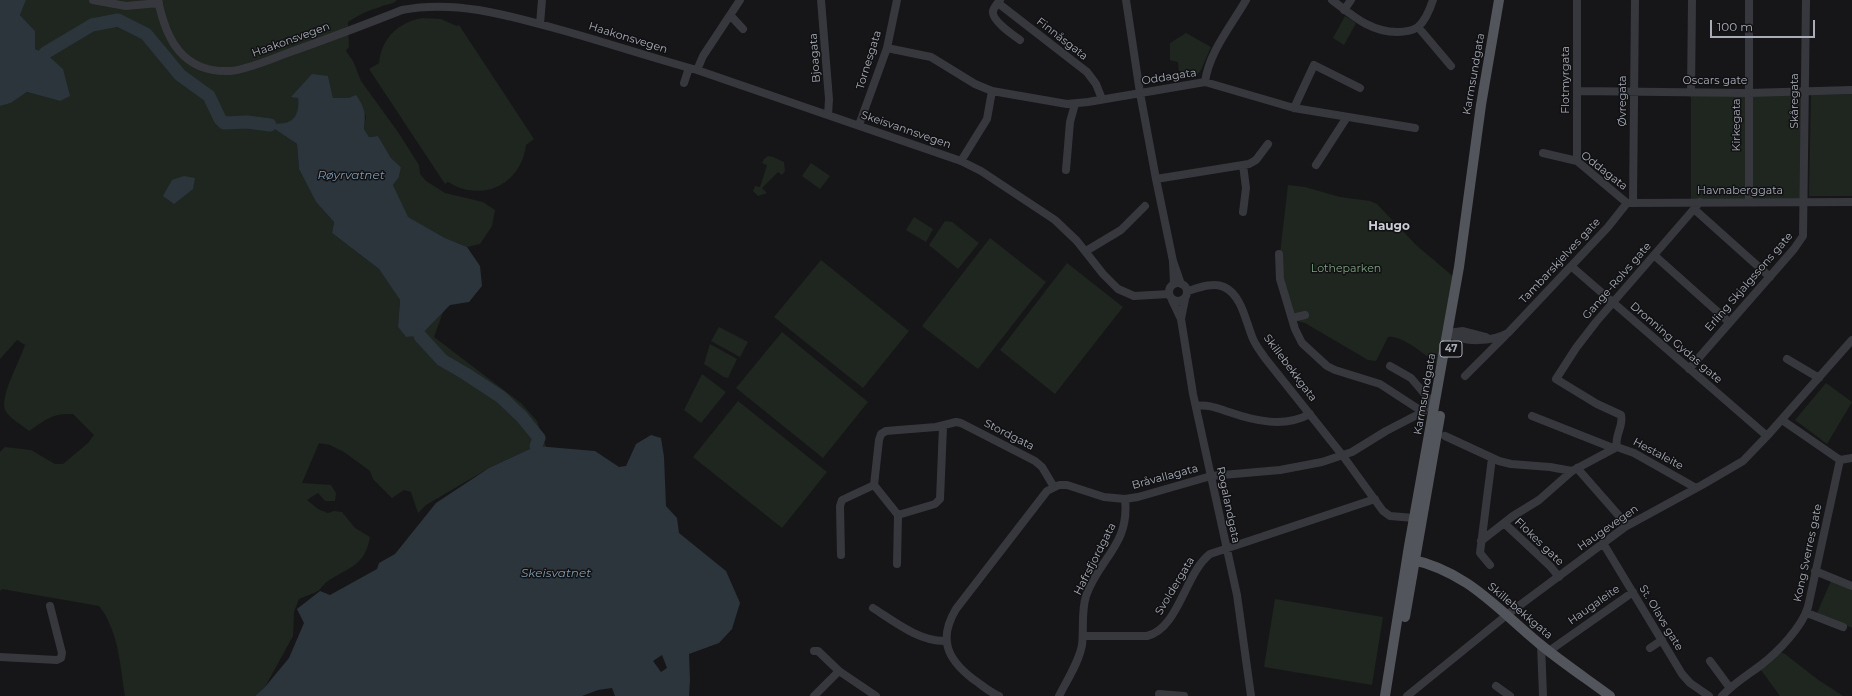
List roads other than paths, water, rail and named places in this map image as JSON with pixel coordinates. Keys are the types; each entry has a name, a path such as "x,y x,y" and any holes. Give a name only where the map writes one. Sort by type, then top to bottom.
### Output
{"main road":[{"name":"Karmsundgata","path":"1385,696 1452,333 1459,267 1481,105 1499,0"},
{"name":"Karmsundgata","path":"1391,696 1411,559 1414,518 1465,271 1482,133 1504,0"},
{"name":"Skillebekkgata","path":"1411,559 1433,566 1458,577 1508,614 1548,650 1610,696"}],"street":[{"path":"92,0 126,6 159,1"},
{"path":"540,24 542,0"},
{"path":"684,84 740,0"},
{"name":"Bjoagata","path":"821,0 828,83 828,114"},
{"name":"Tornesgata","path":"859,125 887,48 897,0"},
{"path":"1126,0 1140,92 1156,179 1178,284 1186,295"},
{"path":"1205,82 1206,73 1216,49 1246,0"},
{"path":"1332,0 1344,10 1369,26 1379,30 1401,32 1410,31 1418,27 1428,13 1434,0"},
{"path":"1344,10 1351,0"},
{"name":"Flotmyrgata","path":"1576,160 1577,0"},
{"name":"Øvregata","path":"1630,203 1634,91 1634,0"},
{"path":"1691,93 1692,0"},
{"name":"Kirkegata","path":"1749,0 1749,202"},
{"name":"Skåregata","path":"1804,202 1806,0"},
{"name":"Haakonsvegen","path":"159,1 164,25 169,38 177,50 198,65 210,70 230,71 260,62 416,3 468,3 693,69"},
{"path":"999,1 992,12 994,16 1004,28 1020,40"},
{"name":"Finnåsgata","path":"999,1 1087,72 1096,84 1102,99"},
{"path":"730,15 743,29"},
{"path":"1418,27 1452,66"},
{"name":"Oddagata","path":"887,48 931,57 975,84 992,91 1074,104 1205,82 1294,108 1347,118 1415,128"},
{"path":"1294,108 1314,65 1360,88"},
{"name":"Skeisvannsvegen","path":"693,69 828,114 961,161 981,171 1040,210 1066,230 1086,252 1110,283 1122,292 1134,296 1171,297"},
{"name":"Oscars gate","path":"1577,91 1748,93 1852,90"},
{"path":"961,161 987,119 992,91"},
{"path":"1066,170 1070,122 1074,104"},
{"path":"1316,165 1347,118"},
{"path":"1156,179 1243,165 1256,160 1268,144"},
{"name":"Oddagata","path":"1543,153 1576,160 1630,203"},
{"path":"1243,165 1246,188 1243,212"},
{"name":"Gange-Rolvs gate","path":"1556,380 1580,342 1700,202"},
{"name":"Erling Skjalgssons gate","path":"1689,369 1770,277 1803,236 1804,202"},
{"name":"Havnaberggata","path":"1630,203 1852,202"},
{"name":"Tambarskjelves gate","path":"1465,376 1508,333 1630,203"},
{"path":"1086,252 1121,230 1145,206"},
{"path":"1694,209 1770,277"},
{"path":"1279,254 1280,279 1298,338 1327,366 1335,370 1380,384 1423,412"},
{"path":"1654,255 1729,322"},
{"name":"Dronning Gydas gate","path":"1571,266 1767,436"},
{"path":"1171,297 1170,289 1178,284"},
{"name":"Skillebekkgata","path":"1171,297 1180,302 1186,295 1211,285 1224,287 1234,294 1254,341 1265,358 1343,456 1383,511 1390,516 1414,518"},
{"name":"Rogalandgata","path":"1181,319 1186,295"},
{"name":"Rogalandgata","path":"1171,297 1181,319 1196,406 1242,629 1251,696"},
{"path":"1292,318 1305,314"},
{"path":"1452,333 1462,339 1501,337 1508,333"},
{"name":"Haugevegen","path":"1406,696 1508,614 1627,525 1732,469 1743,461 1782,420 1852,340"},
{"path":"1787,359 1819,378"},
{"name":"Karmsundgata","path":"1390,366 1411,378 1429,399 1423,412"},
{"name":"Hestaleite","path":"1556,380 1597,404 1621,415 1622,420 1615,448 1634,453 1696,488"},
{"name":"Skillebekkgata","path":"1196,406 1208,405 1240,416 1274,422 1284,422 1310,414"},
{"name":"Bråvallagata","path":"1054,487 1059,485 1067,486 1104,497 1125,499 1138,497 1211,476 1280,470 1322,462 1352,452 1386,430 1423,412"},
{"path":"1532,416 1615,448"},
{"path":"1782,420 1840,460 1852,458"},
{"name":"Stordgata","path":"874,485 881,434 886,431 943,426 956,422 961,423 1035,461 1042,467 1054,487"},
{"path":"898,515 935,504 940,499 943,426"},
{"path":"1445,436 1492,458 1511,464 1550,466 1574,470 1627,525"},
{"path":"1481,541 1521,510 1539,500 1574,470 1615,448"},
{"path":"1490,565 1480,553 1492,458"},
{"name":"Kong Sverres gate","path":"1722,696 1730,688 1768,659 1790,636 1807,613 1840,460"},
{"path":"841,554 840,506 842,500 874,485 898,515 897,564"},
{"path":"1000,696 990,694 959,668 950,654 946,641 948,625 956,609 1041,497 1054,487"},
{"name":"Hafrsfjordgata","path":"1059,696 1078,657 1083,636 1085,602 1091,586 1122,536 1127,512 1125,499"},
{"name":"Svoldergata","path":"1083,636 1147,636 1153,634 1168,620 1205,558 1226,548 1375,499"},
{"name":"Flokes gate","path":"1504,523 1550,566 1559,577"},
{"name":"St. Olavs gate","path":"1603,543 1682,674 1690,683 1709,696"},
{"path":"1815,571 1852,586"},
{"name":"Haugaleite","path":"1542,668 1548,650 1633,592"},
{"path":"0,657 57,660 61,658 62,653 50,606"},
{"path":"873,608 924,638 936,642 946,641"},
{"path":"1807,613 1844,627"},
{"path":"1650,648 1662,640"},
{"path":"1543,696 1542,668 1548,650"},
{"path":"814,651 818,651 839,671 876,696"},
{"path":"1710,661 1730,688"},
{"path":"814,696 839,671"},
{"path":"1496,686 1510,696"},
{"path":"1159,694 1184,696"}],"water":[{"path":"0,0 26,0 20,15 35,31 35,49 45,53 63,69 70,96 60,101 27,92 11,103 0,106"},
{"name":"Røyrvatnet","path":"312,74 328,76 333,98 349,98 356,95 363,108 365,115 364,129 369,137 378,136 391,158 401,167 399,177 393,185 408,217 445,238 467,247 480,266 482,286 469,302 450,305 420,336 406,337 398,327 400,300 379,269 332,233 334,222 316,202 299,169 297,144 270,126 270,123 277,124 292,120 297,111 298,98 291,97"},
{"path":"184,176 195,178 193,189 174,204 163,196 172,180"},
{"name":"Skeisvatnet","path":"651,435 661,438 664,457 666,506 677,518 679,533 726,571 740,603 732,629 719,643 689,654 689,696 615,696 612,688 598,690 582,696 255,696 265,687 289,658 304,623 297,609 320,591 330,595 377,569 379,563 395,554 436,503 489,468 536,446 595,451 619,467 626,466 636,444","holes":["662,655 667,668 661,672 653,661"]}],"waterway":[{"path":"45,53 92,25 118,20 146,34 180,75 209,96 220,119 224,123 247,122 270,125"},
{"path":"420,336 442,360 501,397 522,417 539,438 536,446"}],"district":[{"name":"Haugo","path":"1389,226"}],"park label":[{"name":"Lotheparken","path":"1346,269"}]}
